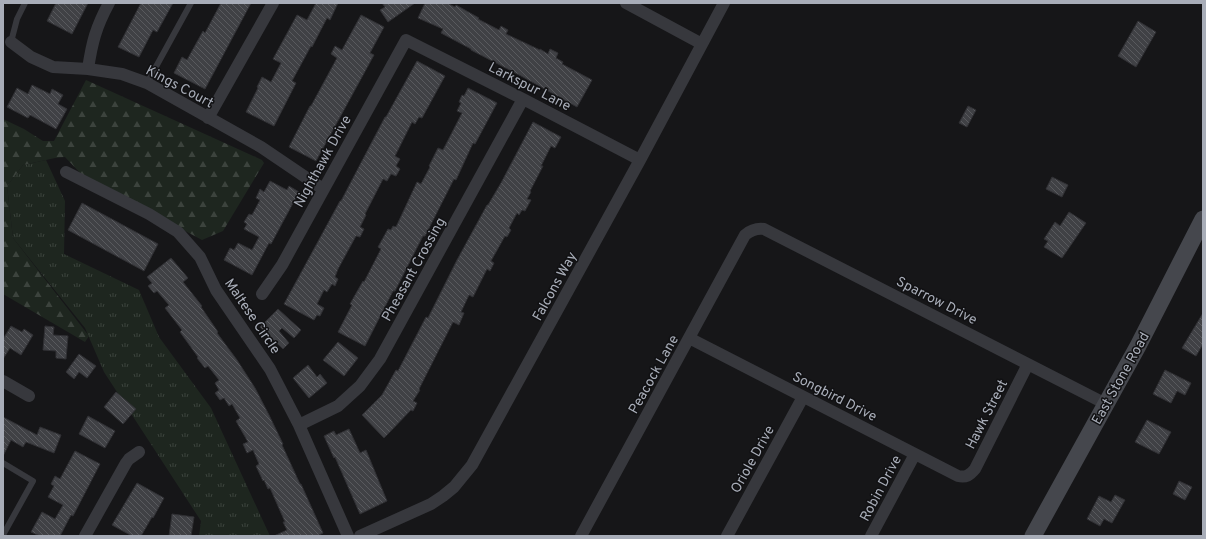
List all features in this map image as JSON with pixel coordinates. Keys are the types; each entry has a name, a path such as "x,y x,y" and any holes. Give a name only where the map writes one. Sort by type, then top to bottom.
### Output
{"main road":[{"name":"East Stone Road","path":"1033,536 1150,324 1202,225"}],"street":[{"path":"88,69 91,46 96,28 109,3"},
{"path":"208,118 272,3"},
{"path":"626,3 702,44"},
{"name":"Falcons Way","path":"360,536 431,504 454,487 472,465 640,160 724,3"},
{"name":"Larkspur Lane","path":"406,40 640,160"},
{"name":"Nighthawk Drive","path":"262,294 282,265 406,40"},
{"name":"Kings Court","path":"11,42 31,57 52,67 88,69 122,74 147,83 261,147 323,190"},
{"name":"Pheasant Crossing","path":"299,425 338,406 360,386 380,359 523,99"},
{"name":"Maltese Circle","path":"66,172 149,214 178,232 200,257 216,290 270,369 299,425 348,536"},
{"name":"Sparrow Drive","path":"754,229 764,229 1106,404"},
{"name":"Peacock Lane","path":"581,536 745,236 754,229"},
{"name":"Songbird Drive","path":"689,338 958,476 968,476"},
{"name":"Hawk Street","path":"968,476 975,468 1028,364"},
{"path":"3,381 30,396"},
{"name":"Oriole Drive","path":"727,536 803,397"},
{"path":"85,536 126,463 129,459 140,452"},
{"name":"Robin Drive","path":"871,536 915,454"}],"lane":[{"path":"11,42 17,19 25,3"},
{"path":"147,83 191,3"},
{"path":"3,463 33,481 3,535"}],"green space":[{"path":"86,80 262,160 264,163 223,231 202,240 83,176 65,157 23,165 7,186 13,238 89,336 85,342 3,294 3,119 24,129 43,141 54,141"},
{"path":"46,160 65,201 64,254 139,290 159,337 211,408 270,536 199,536 201,521 104,372 85,328 13,238 7,186 23,165"}],"building":[{"path":"56,3 88,3 72,34 47,21"},
{"path":"141,3 173,3 157,32 153,30 139,57 118,47"},
{"path":"221,3 251,3 205,89 174,73 182,57 187,60 203,31 205,33"},
{"path":"316,3 338,3 330,20 327,18 292,81 296,83 274,126 246,112 262,77 271,82 281,63 273,59 297,15 307,20"},
{"path":"382,3 415,3 388,22 380,10 385,7"},
{"path":"425,3 447,3 455,7 456,5 499,30 501,26 508,30 506,34 548,54 550,49 558,53 556,58 563,62 562,64 592,80 577,107 441,33 443,29 418,18"},
{"path":"361,15 384,27 370,53 374,55 316,161 289,147 337,58 331,54 335,46 342,50"},
{"path":"1138,21 1156,32 1136,67 1118,56"},
{"path":"417,61 445,76 422,118 419,117 415,124 412,122 395,156 400,159 396,166 400,169 396,176 391,174 387,181 383,179 360,227 364,229 360,237 356,236 338,269 335,277 338,279 335,286 332,284 327,292 324,290 317,304 324,308 320,316 317,315 314,320 284,304"},
{"path":"32,85 50,94 52,89 63,95 58,104 67,109 56,129 30,115 28,118 7,107 17,88 28,94"},
{"path":"468,88 497,103 475,144 473,143 456,180 454,179 425,236 423,236 395,291 393,291 365,346 338,332 352,305 350,304 363,281 364,282 381,249 378,247 388,229 391,230 393,226 396,227 417,182 421,184 438,148 443,150 462,113 457,111 461,103 459,102 462,95 464,96"},
{"path":"968,106 976,110 967,127 959,123"},
{"path":"533,122 561,137 555,148 551,146 541,166 543,166 527,199 531,200 525,211 522,210 519,215 517,213 509,228 511,230 507,237 505,236 491,261 494,263 490,271 487,269 473,297 469,295 461,312 464,313 459,325 453,322 419,389 420,390 413,401 417,403 413,411 411,410 384,438 362,415 382,395 396,370 398,371"},
{"path":"1052,177 1068,185 1062,197 1046,189"},
{"path":"270,181 287,190 289,186 299,192 271,244 269,243 252,275 224,260 230,248 234,250 238,243 252,250 259,237 244,229 247,224 244,222 249,214 252,215 260,200 256,198 260,189 264,192"},
{"path":"82,203 158,244 144,271 68,230"},
{"path":"1069,212 1086,223 1062,258 1044,247 1048,241 1044,239 1055,222 1060,226"},
{"path":"171,258 188,278 183,282 202,306 201,307 218,332 217,333 255,388 283,444 282,445 323,533 317,536 274,536 287,530 283,522 285,522 270,488 268,489 256,466 259,464 253,450 247,453 243,444 248,442 236,421 240,418 232,404 229,406 224,398 220,400 215,393 219,390 215,383 219,380 208,366 205,368 197,358 198,357 180,332 182,330 165,308 169,305 157,291 154,293 148,286 152,283 147,277"},
{"path":"278,309 301,330 294,338 282,328 279,331 289,343 283,349 260,327"},
{"path":"1203,313 1203,344 1196,356 1182,348"},
{"path":"11,326 22,332 24,329 33,335 21,355 10,348 3,359 3,339"},
{"path":"45,326 54,327 53,335 68,336 66,359 56,358 56,351 43,350"},
{"path":"338,342 358,358 344,376 323,360"},
{"path":"79,354 96,366 87,378 79,372 74,379 66,372"},
{"path":"308,365 317,377 320,374 327,383 309,398 293,378"},
{"path":"1165,370 1191,383 1185,395 1177,391 1171,403 1153,394"},
{"path":"116,392 136,409 123,424 104,407"},
{"path":"88,416 115,431 105,448 79,434"},
{"path":"3,417 37,435 40,427 61,435 54,453 26,442 23,447 11,440 3,456"},
{"path":"1147,420 1171,432 1159,454 1135,442"},
{"path":"349,429 360,453 366,450 387,501 360,514 324,436 334,431 336,435"},
{"path":"75,451 100,464 73,516 71,515 60,536 40,536 31,532 42,512 55,519 63,505 48,497 54,486 51,484 55,476 60,479"},
{"path":"1179,481 1192,487 1185,500 1173,494"},
{"path":"137,483 164,498 141,536 132,536 112,525"},
{"path":"1115,495 1125,500 1112,523 1104,519 1100,526 1087,519 1099,496 1111,502"},
{"path":"172,514 194,517 191,536 169,536"}]}
